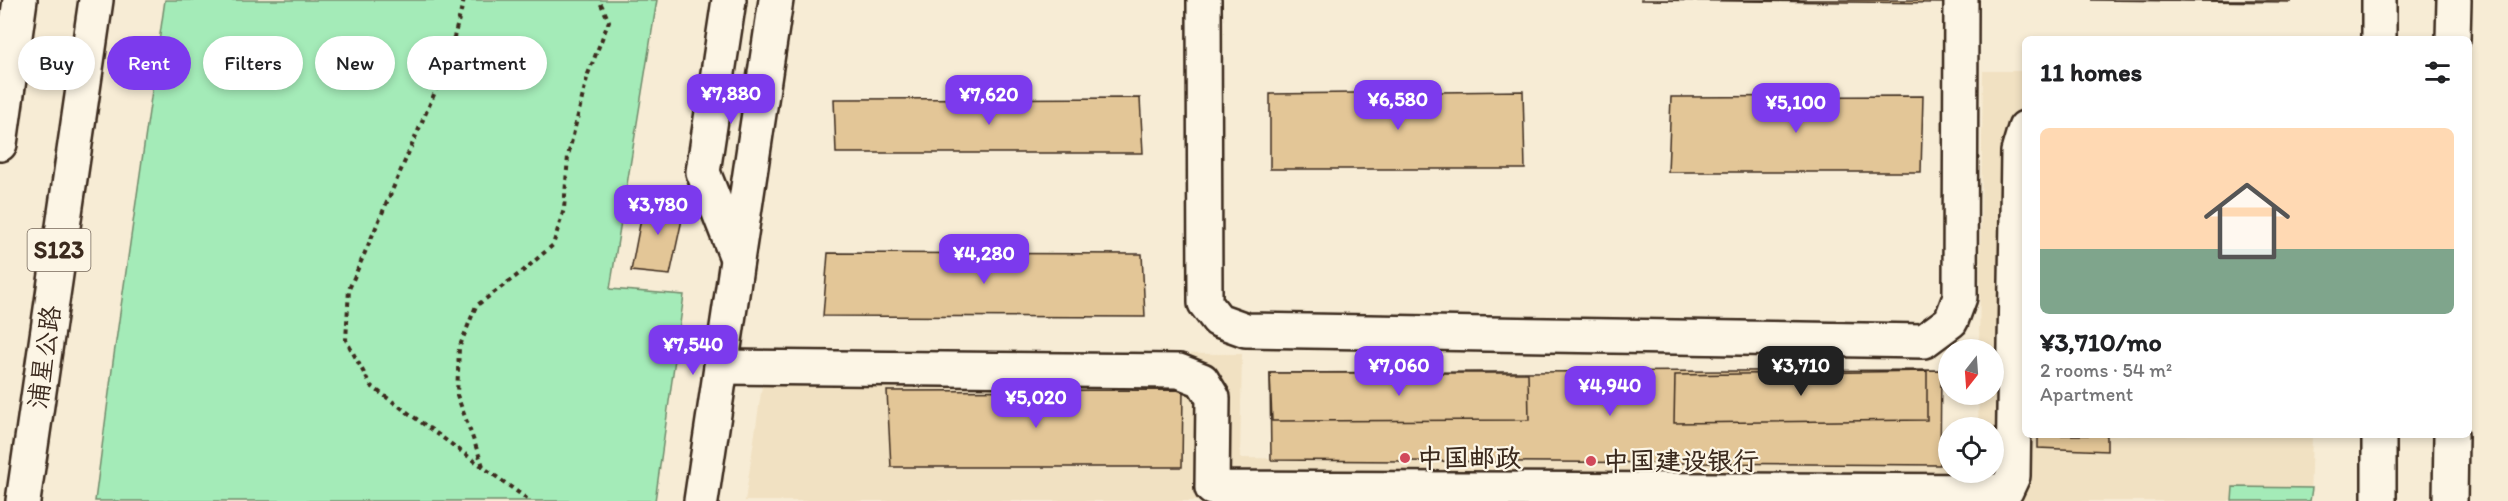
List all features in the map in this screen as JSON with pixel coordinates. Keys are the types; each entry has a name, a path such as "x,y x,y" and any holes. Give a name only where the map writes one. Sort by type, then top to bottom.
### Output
{"street":[{"path":"0,144 20,0"},
{"name":"浦星公路","path":"23,501 96,0"},
{"path":"729,0 703,172 737,258"},
{"path":"701,501 776,0"},
{"path":"1204,0 1205,303 1218,320 1246,330 1924,341 1951,321 1960,297 1961,0"},
{"path":"2379,0 2379,36"},
{"path":"2453,36 2454,0"},
{"path":"721,367 1179,371 1202,380 1213,398 1212,488 2006,491 2013,476 2018,152 2022,138"},
{"path":"2379,438 2379,501"},
{"path":"2450,501 2451,438"}],"path":[{"path":"464,0 446,67 349,290 346,340 370,386 530,501"},
{"path":"483,466 457,395 459,348 476,306 553,245 564,209 568,156 588,74 609,21 599,0"}],"shaded area":[{"path":"1983,71 2022,71 2022,438 2312,438 2310,501 745,501 767,352 1242,354 1240,458 1938,465 1938,483 2004,483 2004,417 1978,417 1979,405 2004,405 2004,339 1979,339"}],"green space":[{"path":"165,0 657,0 610,289 684,295 655,501 95,501 152,90 191,90 191,36 160,36"},
{"path":"2233,487 2312,488 2310,501 2232,501"}],"building":[{"path":"1640,0 1945,0 1945,3"},
{"path":"2091,0 2291,0 2291,2"},
{"path":"1523,91 1525,169 1270,169 1270,94"},
{"path":"1923,96 1921,172 1668,172 1671,97"},
{"path":"1140,98 1143,153 836,153 834,99"},
{"path":"645,198 686,201 670,275 631,271"},
{"path":"828,253 1142,254 1145,317 823,316"},
{"path":"1938,370 1938,405 1941,405 1941,417 1938,417 1938,465 1271,460 1270,373"},
{"path":"1927,371 1927,420 1674,423 1675,375"},
{"path":"1270,373 1528,373 1529,420 1272,421"},
{"path":"1183,390 1182,467 891,467 887,391"},
{"path":"2038,438 2107,438 2107,451 2038,448"}],"place":[{"name":"中国邮政","path":"1405,458"},
{"name":"中国建设银行","path":"1591,461"}]}
